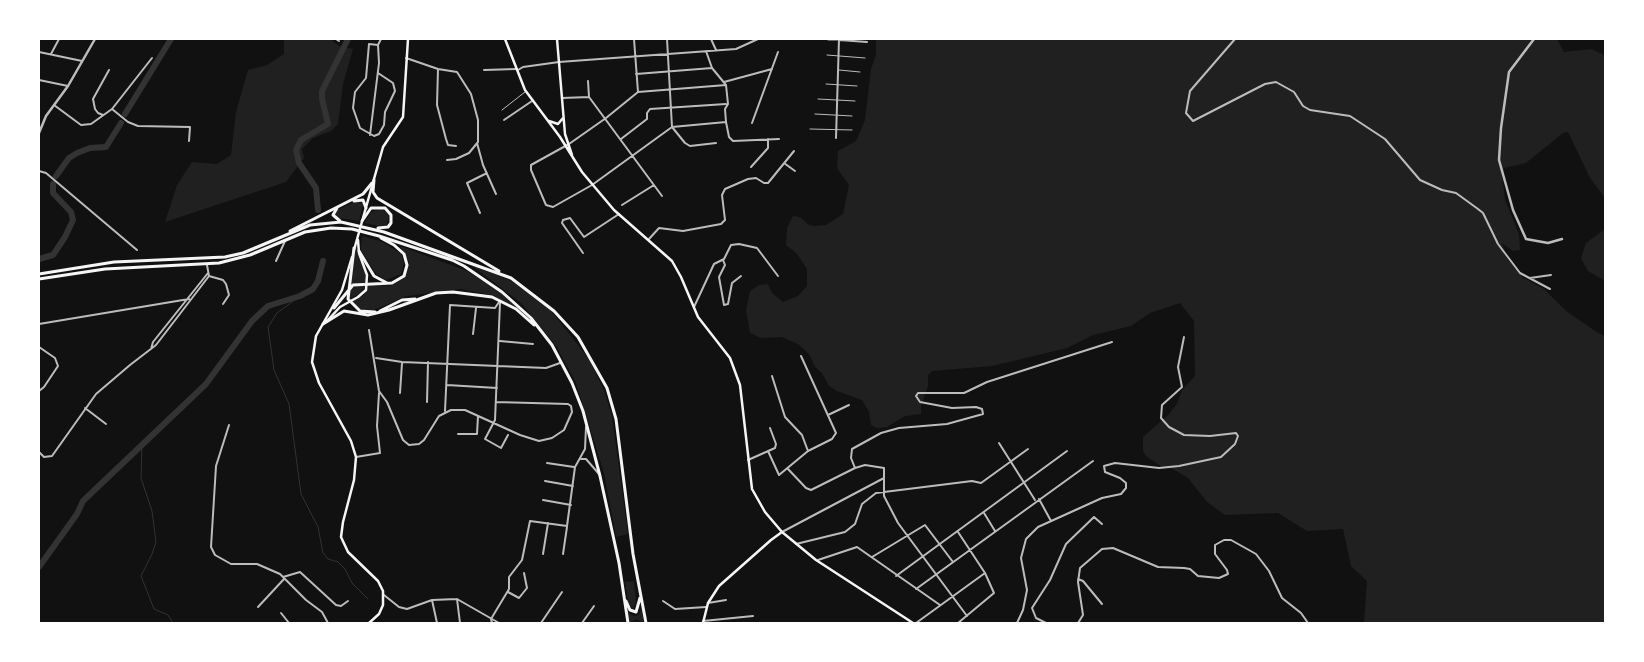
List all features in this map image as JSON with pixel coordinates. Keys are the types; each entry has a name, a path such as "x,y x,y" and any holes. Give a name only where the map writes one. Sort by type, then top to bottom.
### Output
{"highway":[{"path":"276,238 363,194 374,180"},
{"path":"374,180 373,192 376,198 511,278 550,308 572,330 587,350 606,388 617,428 640,594 646,623"},
{"path":"340,222 333,215 335,210 360,199 364,201 366,208"},
{"path":"362,222 373,208 381,207 390,212 391,220 388,227 369,227"},
{"path":"39,274 114,262 226,257 310,225 340,222 369,227 511,278"},
{"path":"39,280 110,268 207,264 250,255 305,232 327,228 347,228 369,233 438,255 464,266 502,292 526,312 544,334 562,362 578,397 600,474 624,593 628,623"},
{"path":"334,308 350,288 367,284 390,283 398,280 405,274 407,265 405,256 394,245 369,233"},
{"path":"354,248 348,299 360,311 380,310 436,293 484,294 500,300 519,311 544,334"},
{"path":"359,251 374,276 390,283"},
{"path":"380,310 402,300 417,300"},
{"path":"322,325 344,311 368,315 409,302"},
{"path":"624,593 629,608 633,612 638,609 640,594"}],"main road":[{"path":"369,623 379,614 384,595 378,581 348,552 341,537 354,480 356,457 351,441 319,383 312,362 314,344 322,325 334,308 345,284 384,147 402,117 408,39"},
{"path":"505,39 516,70 532,101 567,145 572,156 592,185 619,214 672,261 707,330 725,351 736,371 742,398 752,489 765,512 782,532 816,560 914,623"},
{"path":"557,39 567,145"},
{"path":"548,121 558,124 564,116"},
{"path":"322,325 349,301 363,293 366,288 367,275 359,251 358,235"},
{"path":"703,622 707,605 732,573 782,532"}],"street":[{"path":"51,55 59,39"},
{"path":"39,133 95,39"},
{"path":"370,135 378,73 378,44 381,39"},
{"path":"634,39 638,92"},
{"path":"667,39 672,127 690,146 716,143"},
{"path":"711,39 716,50"},
{"path":"484,70 516,70 522,66 559,62 736,49 758,39"},
{"path":"1235,39 1190,91 1186,113 1193,121 1265,84 1276,82 1294,92 1303,106 1310,110 1350,116 1384,139 1420,180 1456,194 1483,213 1498,244 1520,273 1550,289"},
{"path":"1534,39 1509,72 1500,128 1499,160 1513,210 1526,239 1548,243 1562,239"},
{"path":"828,40 867,42"},
{"path":"836,138 839,40"},
{"path":"378,44 369,44 366,78 355,92 353,108 360,128 370,135 379,134 384,125 385,112 395,91 393,83 378,73"},
{"path":"706,51 712,68 726,85 728,104 725,109 726,133 733,141 778,139"},
{"path":"39,52 82,61"},
{"path":"752,123 778,52"},
{"path":"827,55 865,58"},
{"path":"54,105 81,125 90,124 112,109 152,58"},
{"path":"406,58 438,69 457,72 465,81 477,113 477,143 496,194"},
{"path":"636,74 712,68"},
{"path":"438,69 437,105 448,145 456,146"},
{"path":"724,82 772,69"},
{"path":"103,115 94,109 93,99 109,70"},
{"path":"838,70 860,72"},
{"path":"39,80 68,86"},
{"path":"588,81 589,96 662,196"},
{"path":"826,84 857,86"},
{"path":"726,85 638,92 606,118 567,145 531,166 530,170 549,207 553,207 592,185 632,154 672,127 726,122"},
{"path":"502,110 526,92"},
{"path":"562,98 589,96"},
{"path":"818,99 855,101"},
{"path":"504,120 532,101"},
{"path":"621,139 647,120 650,109 728,104"},
{"path":"112,109 128,122 138,126 190,127 189,140"},
{"path":"815,114 852,116"},
{"path":"810,129 852,130"},
{"path":"752,167 768,148 768,139"},
{"path":"447,160 456,160 469,153 477,143"},
{"path":"649,239 660,228 683,231 721,224 725,220 722,195 725,189 748,179 756,178 764,183 768,182 794,151"},
{"path":"784,163 795,171"},
{"path":"39,171 46,174 137,250"},
{"path":"480,213 467,183 487,172"},
{"path":"622,205 654,185"},
{"path":"583,253 562,223 563,220 570,218 584,238 619,214"},
{"path":"276,261 286,240"},
{"path":"694,307 714,264 723,259 731,245 739,244 757,248 778,276"},
{"path":"723,259 725,265 719,277 724,305 728,304 732,283 741,276"},
{"path":"39,452 44,456 52,456 96,394 156,345 208,275 207,264"},
{"path":"151,348 153,342 186,299 208,275"},
{"path":"208,275 223,280 226,284 229,295 223,304"},
{"path":"1530,278 1551,275"},
{"path":"39,324 191,299"},
{"path":"445,412 450,305 495,308 500,300"},
{"path":"500,300 496,402 493,423 485,439 501,448 508,435"},
{"path":"473,334 476,308"},
{"path":"356,457 380,453 377,426 379,391 369,330"},
{"path":"1017,623 1024,610 1027,590 1022,558 1024,544 1034,530 1102,498 1123,492 1126,488 1124,480 1103,470 1104,466 1109,464 1160,468 1179,466 1221,457 1235,444 1238,436 1236,433 1210,436 1184,435 1163,422 1160,414 1162,405 1182,387 1182,378 1178,370 1184,337"},
{"path":"499,341 533,344"},
{"path":"855,468 851,458 852,449 881,432 899,428 947,424 983,414 982,409 952,408 920,402 916,396 918,393 964,393 987,382 1112,342"},
{"path":"39,347 55,358 58,366 44,387 39,391"},
{"path":"768,451 778,475 788,469 808,451 835,437 836,429 801,356"},
{"path":"375,358 402,362 546,368 562,362"},
{"path":"400,393 402,362"},
{"path":"427,402 428,362"},
{"path":"772,376 785,417 802,435 808,451"},
{"path":"446,385 497,388"},
{"path":"379,391 387,402 403,440 409,445 419,444 424,440 439,416 445,412 465,410 530,439 546,440 564,430 571,416 572,406 496,402"},
{"path":"828,415 849,405"},
{"path":"85,408 106,424"},
{"path":"458,434 477,434 478,416"},
{"path":"563,554 575,467 585,450 587,424"},
{"path":"229,425 216,466 211,546 215,554 231,564 257,564 274,570 306,600 322,612 328,623"},
{"path":"748,460 776,446 770,428"},
{"path":"999,443 1036,501"},
{"path":"796,544 845,532 855,524 862,504 872,495 884,491 972,481 979,484 1028,449"},
{"path":"896,576 1068,451"},
{"path":"581,459 586,459 596,472 600,474"},
{"path":"916,589 1093,461"},
{"path":"547,463 575,467"},
{"path":"788,469 806,488 811,490 855,468 866,465 884,468 884,491 898,523 967,616"},
{"path":"782,532 884,478"},
{"path":"546,481 573,486"},
{"path":"1039,499 1051,522"},
{"path":"543,500 571,505"},
{"path":"984,513 996,531"},
{"path":"1045,623 1033,615 1032,608 1050,580 1066,544 1094,517 1102,524"},
{"path":"492,623 492,619 507,593 510,577 522,560 530,521 567,526"},
{"path":"543,554 548,523"},
{"path":"872,557 907,534 925,525 952,562"},
{"path":"958,532 993,588 993,595 958,623"},
{"path":"1078,623 1082,615 1078,579 1080,568 1108,547 1164,568 1190,569 1198,576 1210,578 1226,577 1227,570 1214,550 1218,543 1231,540 1256,554 1269,571 1282,598 1300,613 1308,623"},
{"path":"816,560 854,547 872,557 896,576 940,605"},
{"path":"258,607 284,578 294,572 300,572 336,605 341,606 348,601"},
{"path":"507,593 519,598 527,588 524,573"},
{"path":"914,623 985,573"},
{"path":"1078,579 1083,581 1102,604"},
{"path":"541,623 562,592"},
{"path":"384,595 403,608 432,600 457,599 499,623"},
{"path":"457,599 460,623"},
{"path":"432,600 437,623"},
{"path":"663,601 674,609 707,605 726,600"},
{"path":"582,623 594,606"},
{"path":"281,613 289,623"},
{"path":"703,622 752,616"}],"shaded area":[{"path":"284,39 330,39 339,46 353,49 343,84 338,124 331,131 313,138 302,149 304,158 286,182 165,222 177,185 192,162 217,164 231,155 236,112 248,70 267,65 284,54"},
{"path":"876,39 1557,39 1564,52 1591,49 1605,55 1605,198 1590,178 1568,132 1563,133 1526,163 1504,168 1502,175 1505,200 1519,234 1520,250 1513,251 1502,243 1507,258 1522,277 1544,289 1566,311 1605,336 1605,623 1364,623 1367,581 1351,566 1343,529 1307,531 1278,513 1225,515 1207,502 1188,478 1173,469 1162,467 1146,456 1143,451 1143,437 1168,415 1177,404 1182,390 1195,376 1194,321 1180,303 1150,313 1131,326 1093,335 1067,348 992,366 932,371 928,375 928,386 921,406 921,414 905,416 887,427 877,428 871,425 869,412 862,400 829,386 822,373 815,367 809,354 798,344 782,337 761,338 750,333 746,310 750,291 759,285 768,284 772,293 783,302 798,296 807,286 807,269 797,254 786,245 787,228 793,216 800,217 809,225 815,226 826,225 843,214 849,185 837,168 838,151 856,141 865,120 871,69 876,55"},
{"path":"357,201 363,204 359,221 339,218 335,215 337,210"},
{"path":"382,209 389,215 387,225 380,226 365,223 371,212"},
{"path":"1605,229 1605,281 1588,271 1581,258 1586,243"},
{"path":"362,236 383,242 401,254 404,263 401,274 386,280 376,274 361,250"},
{"path":"356,245 366,282 350,285"},
{"path":"400,246 467,271 502,293 520,310 494,296 461,289 407,296 374,310 358,309 351,302 364,295 368,285 391,286 404,278 409,262"},
{"path":"471,265 509,280 530,293 552,312 589,359 604,390 612,416 628,534 616,537 604,473 576,383 556,346 521,303"},
{"path":"357,285 365,285 361,293 350,299 349,291"},
{"path":"634,581 636,604 632,609 628,601 625,582"},
{"path":"641,608 644,623 636,619 630,623 627,610 631,615 636,616"}],"waterway":[{"path":"125,114 171,39"},
{"path":"318,210 316,188 299,163 296,150 301,140 328,124 322,91 348,39"},
{"path":"56,176 69,158 77,153 90,148 106,147 121,123"},
{"path":"39,259 53,255 73,220 71,212 53,193 53,184"},
{"path":"39,567 77,514 83,501 206,384 252,321 268,306 300,296 313,289 318,281 323,261"},
{"path":"300,296 277,313 268,327 274,370 289,404 301,494 318,527 323,553 328,559 338,562 345,569 352,583 368,599"},
{"path":"142,444 141,478 152,511 156,542 141,576 154,609 168,615 173,623"}]}
